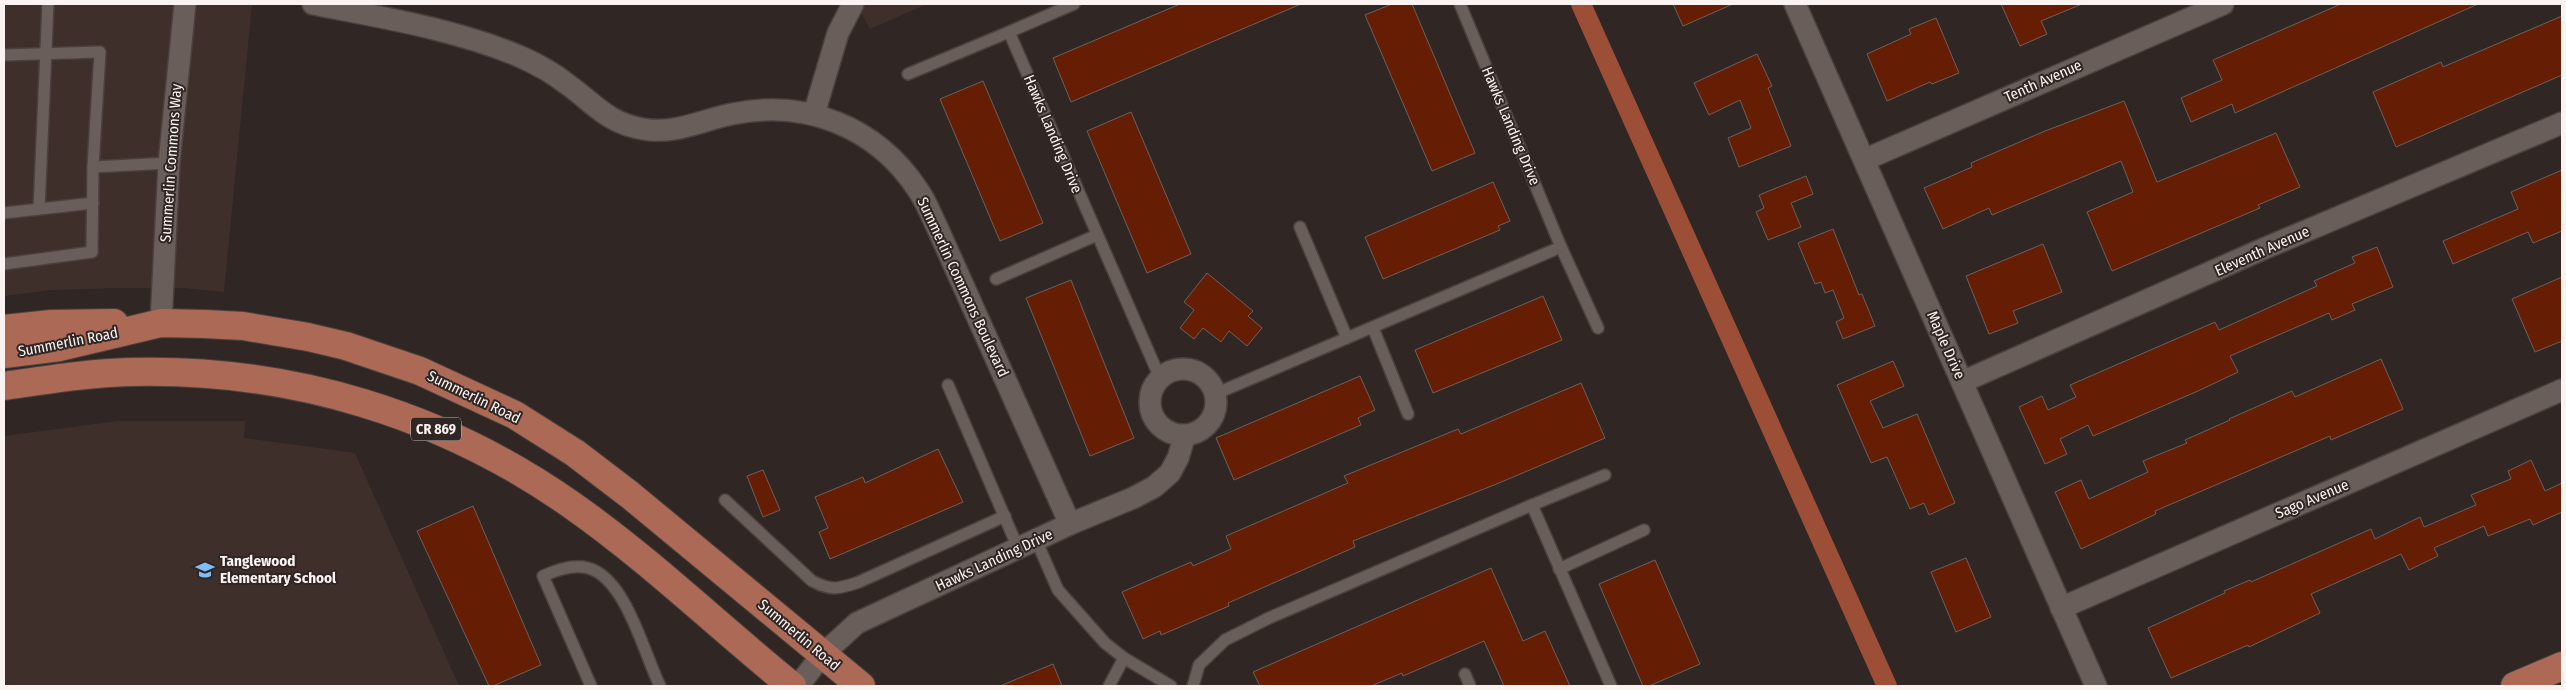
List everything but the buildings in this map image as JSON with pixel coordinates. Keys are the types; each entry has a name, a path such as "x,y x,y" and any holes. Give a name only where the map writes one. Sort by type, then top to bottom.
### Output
{"main road":[{"path":"4,329 51,324 161,323"},
{"name":"Summerlin Road","path":"4,354 60,347 161,323 243,326 346,346 384,357 448,382 515,415 602,473 861,686"},
{"name":"CR 869","path":"4,386 110,373 202,373 304,387 402,415 443,432 494,457 573,506 613,536 792,686"},
{"path":"2515,686 2562,666"}],"street":[{"name":"Summerlin Commons Way","path":"161,323 169,163 185,4"},
{"name":"Summerlin Commons Boulevard","path":"313,4 376,10 520,57 543,68 568,84 597,111 620,122 644,130 668,130 696,125 720,116 747,111 782,108 814,114 842,123 870,141 898,165 918,190 937,227 1070,524"},
{"path":"814,114 838,33 852,4"},
{"name":"Maple Drive","path":"1795,4 2096,686"},
{"name":"Tenth Avenue","path":"1864,160 2223,4"},
{"name":"Eleventh Avenue","path":"1962,382 2263,249 2562,123"},
{"path":"1181,369 1203,376 1215,394 1216,404 1210,422 1194,434 1185,436 1163,429 1151,410 1150,398 1160,378 1170,372 1181,369"},
{"name":"Sago Avenue","path":"2061,608 2562,390"},
{"name":"Hawks Landing Drive","path":"798,686 823,654 858,623 1154,487 1170,473 1178,458 1185,436"}],"lane":[{"path":"39,209 48,4"},
{"path":"908,74 1074,4"},
{"name":"Hawks Landing Drive","path":"1460,4 1561,247 1598,328"},
{"name":"Hawks Landing Drive","path":"1009,32 1160,378"},
{"path":"4,55 100,52 93,166 92,252 4,264"},
{"path":"93,166 169,163"},
{"path":"4,214 93,203"},
{"path":"1300,227 1347,338"},
{"path":"996,279 1097,235"},
{"path":"1215,394 1561,247"},
{"path":"1372,328 1408,414"},
{"path":"948,385 1005,516 1027,544 1058,590 1105,643 1124,658 1171,686"},
{"path":"1193,686 1199,665 1225,640 1269,618 1606,475"},
{"path":"725,500 812,581 826,588 842,588 859,582 1005,516"},
{"path":"1532,505 1611,686"},
{"path":"1559,569 1644,530"},
{"path":"591,686 543,576 560,569 588,568 607,579 622,597 660,686"},
{"path":"1109,686 1124,658"},
{"path":"1465,674 1470,686"}],"shaded area":[{"path":"4,4 252,4 224,292 183,288 117,288 51,290 4,296"},
{"path":"856,4 927,4 870,29"},
{"name":"Tanglewood Elementary School","path":"118,421 245,421 244,438 355,453 459,686 4,686 4,436"}],"waterway":[{"path":"1581,4 1887,686"}],"place":[{"name":"Tanglewood Elementary School","path":"205,570"}]}
